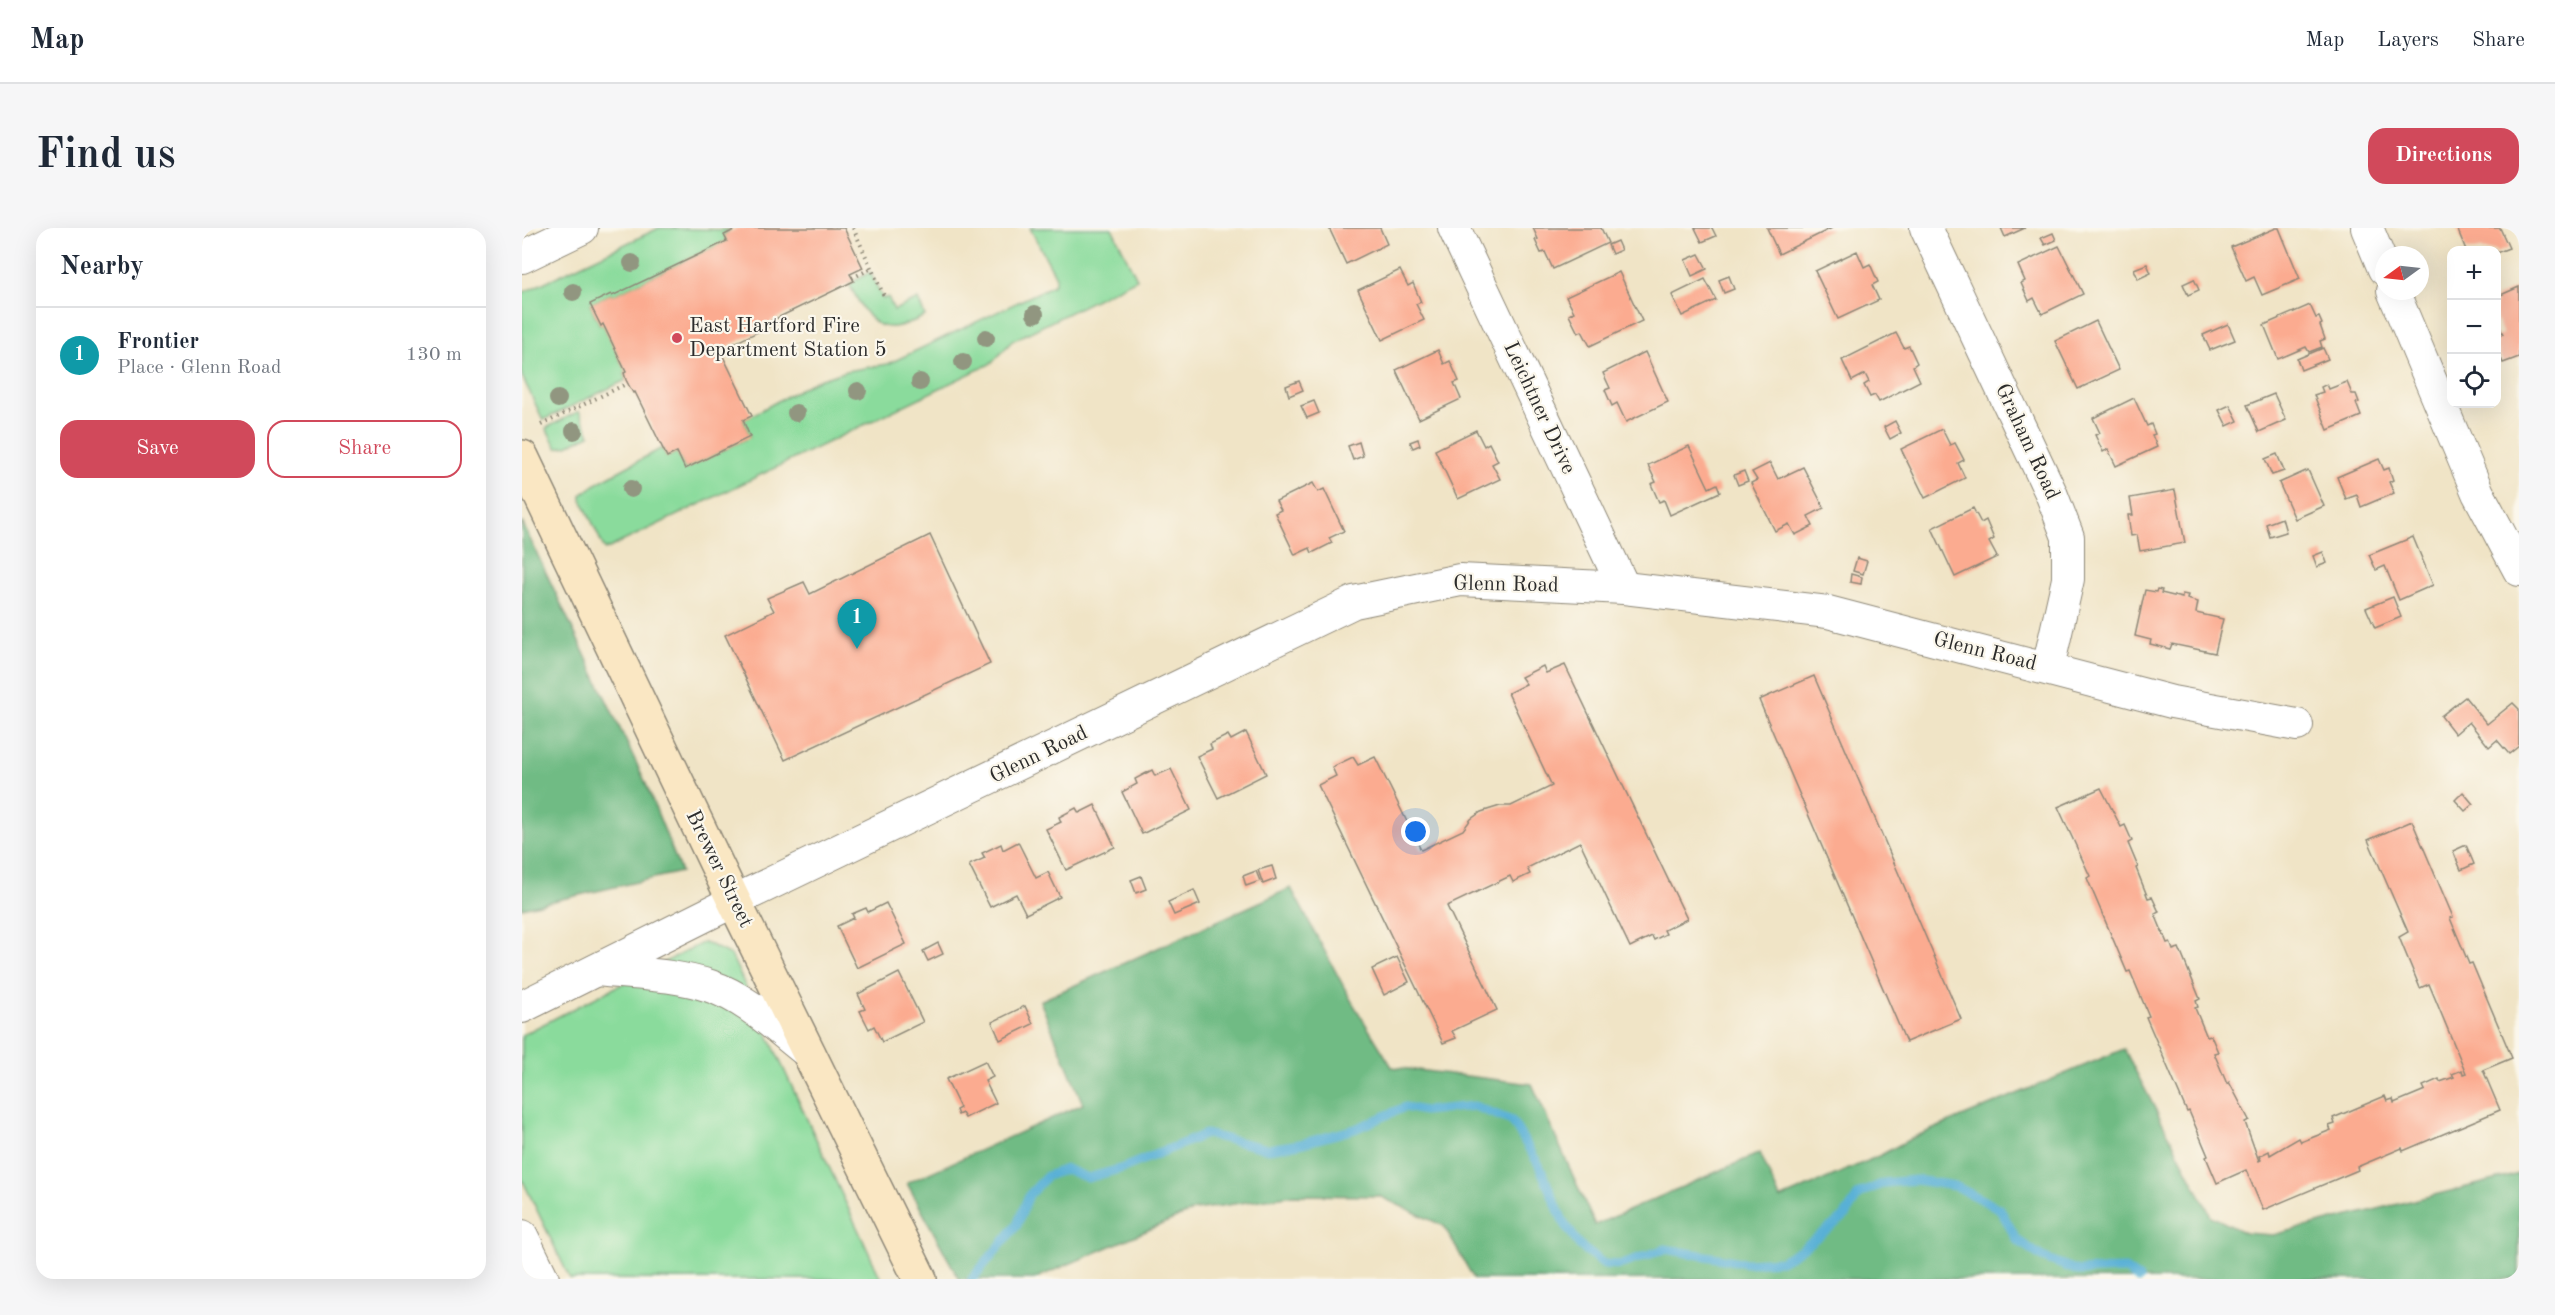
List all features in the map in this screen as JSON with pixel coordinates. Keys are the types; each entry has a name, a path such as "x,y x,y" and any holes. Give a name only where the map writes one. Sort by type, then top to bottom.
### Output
{"main road":[{"name":"Brewer Street","path":"522,457 734,901 920,1279"}],"street":[{"path":"522,257 582,228"},
{"name":"Leichtner Drive","path":"1454,228 1624,588"},
{"name":"Graham Road","path":"1926,228 2052,493 2068,537 2068,579 2048,668"},
{"path":"2367,228 2375,247"},
{"path":"2397,300 2478,493 2519,570"},
{"name":"Glenn Road","path":"522,1007 734,901 1354,602 1460,580 1624,588 1828,612 2172,702 2297,725"},
{"path":"597,970 685,979 713,987 735,998 809,1053"},
{"path":"522,1236 543,1279"}],"path":[{"path":"853,228 884,296"},
{"path":"852,278 872,268"},
{"path":"541,425 628,382"}],"green space":[{"path":"659,228 729,230 724,235 727,241 612,296 611,294 590,304 600,325 603,324 626,372 624,374 626,380 543,420 522,376 522,293"},
{"path":"1030,228 1112,228 1137,279 1012,341 992,363 605,550 581,498 581,495 599,482 662,448 667,457 677,452 685,469 750,437 743,420 815,381 847,371 888,364 1054,285 1056,277"},
{"path":"870,272 883,299 888,297 894,310 918,299 925,316 909,323 886,327 870,318 849,284"},
{"path":"579,411 590,435 567,446 557,448 546,428"},
{"path":"522,522 644,779 681,872 522,908"},
{"path":"1291,888 1352,1002 1392,1067 1532,1084 1595,1225 1760,1153 1780,1199 1881,1155 1912,1138 2124,1049 2211,1216 2245,1233 2273,1235 2519,1174 2519,1279 1474,1279 1444,1226 1379,1196 1293,1195 1195,1210 1034,1279 959,1279 907,1183 1083,1104 1040,1001"},
{"path":"704,942 731,955 881,1279 570,1279 522,1179 522,1035"}],"building":[{"name":"East Hartford Fire Department Station 5","path":"738,228 844,228 863,268 850,274 854,281 771,321 772,325 720,350 752,416 743,420 750,437 685,469 677,452 667,457 635,392 633,393 626,380 624,373 626,372 603,324 601,326 590,304 611,294 612,296 727,241 724,235"},
{"path":"1329,228 1380,228 1387,244 1346,264"},
{"path":"1533,228 1601,228 1608,243 1553,269 1545,252 1541,253"},
{"path":"1695,228 1712,228 1716,236 1702,242"},
{"path":"1767,228 1832,228 1779,254"},
{"path":"2001,228 2025,228 2005,237"},
{"path":"2279,228 2300,279 2262,295 2254,277 2246,281 2231,247"},
{"path":"2457,228 2500,228 2509,248 2501,251 2501,246 2464,246"},
{"path":"2053,233 2056,240 2045,245 2041,238"},
{"path":"1617,241 1621,250 1612,254 1608,245"},
{"path":"2059,246 2083,294 2042,314 2034,298 2029,301 2021,283 2025,281 2018,265"},
{"path":"1857,251 1864,267 1870,264 1878,282 1872,285 1879,300 1838,319 1815,271"},
{"path":"1699,254 1707,269 1692,276 1685,260"},
{"path":"2147,264 2151,273 2138,279 2134,269"},
{"path":"1400,270 1408,286 1413,283 1421,302 1416,304 1424,320 1382,340 1358,290"},
{"path":"1619,272 1642,321 1590,346 1582,331 1578,333 1569,315 1574,312 1566,297"},
{"path":"1729,276 1734,289 1724,293 1719,280"},
{"path":"1705,279 1716,300 1682,316 1672,295"},
{"path":"2194,279 2199,290 2188,295 2183,284"},
{"path":"2519,287 2519,357 2503,363 2501,358 2501,335 2503,334 2501,295"},
{"path":"2310,305 2316,318 2319,317 2322,324 2320,325 2325,339 2320,341 2322,347 2309,352 2306,347 2278,359 2264,325"},
{"path":"2096,321 2119,370 2078,389 2055,341"},
{"path":"2228,324 2235,340 2210,350 2203,335"},
{"path":"1896,333 1904,348 1909,346 1917,363 1913,366 1920,381 1879,402 1875,395 1870,397 1864,385 1869,382 1865,374 1852,381 1842,360"},
{"path":"2323,348 2328,359 2301,370 2297,359"},
{"path":"1438,350 1444,364 1450,361 1459,381 1454,383 1461,399 1419,419 1396,370"},
{"path":"1645,352 1668,402 1626,422 1617,403 1612,406 1605,390 1610,388 1603,373"},
{"path":"1299,381 1303,390 1289,396 1286,386"},
{"path":"2347,382 2352,394 2356,394 2359,402 2356,403 2361,416 2328,430 2314,395 2323,392 2321,387 2327,384 2329,389"},
{"path":"2274,394 2286,420 2259,432 2247,405"},
{"path":"2134,398 2147,426 2151,424 2155,434 2152,435 2157,447 2116,466 2108,449 2103,452 2095,435 2100,433 2093,418"},
{"path":"1314,401 1319,413 1307,418 1301,406"},
{"path":"2230,405 2238,421 2227,426 2219,410"},
{"path":"1895,421 1901,433 1890,439 1884,427"},
{"path":"1942,429 1950,445 1955,443 1964,460 1958,463 1965,478 1925,498 1901,449"},
{"path":"1476,430 1484,446 1489,443 1498,461 1492,464 1500,479 1458,499 1435,450"},
{"path":"1418,439 1420,445 1413,448 1410,442"},
{"path":"1359,442 1363,456 1353,460 1348,446"},
{"path":"1689,446 1709,488 1717,484 1720,492 1670,515 1664,500 1659,502 1651,484 1656,482 1648,465"},
{"path":"2277,454 2284,471 2272,475 2265,459"},
{"path":"2379,459 2384,470 2389,468 2393,480 2389,482 2394,493 2361,507 2357,495 2346,499 2337,477"},
{"path":"1770,463 1778,479 1803,467 1824,508 1808,516 1813,526 1795,535 1789,524 1775,531 1751,483 1757,480 1752,472"},
{"path":"2308,470 2324,506 2295,519 2279,483"},
{"path":"1744,471 1748,481 1738,485 1734,475"},
{"path":"1313,483 1318,492 1324,489 1344,531 1329,538 1332,543 1312,553 1310,548 1295,555 1275,513 1281,510 1276,501"},
{"path":"2175,490 2185,543 2140,551 2137,535 2131,536 2128,515 2133,515 2130,498"},
{"path":"1973,508 1981,523 1986,520 1994,539 1989,542 1997,557 1955,577 1932,528"},
{"path":"2282,518 2286,532 2270,537 2266,524"},
{"path":"930,535 990,664 785,760 725,635 774,611 767,598 804,582 810,594"},
{"path":"2413,537 2433,585 2399,600 2385,566 2376,570 2369,555"},
{"path":"2323,552 2327,563 2317,567 2313,556"},
{"path":"1857,558 1867,561 1863,574 1853,571"},
{"path":"1851,574 1862,577 1861,584 1850,582"},
{"path":"2157,589 2162,590 2161,593 2182,598 2182,594 2188,595 2187,599 2198,602 2196,613 2223,619 2215,653 2172,644 2170,649 2150,644 2151,640 2135,636 2145,590 2156,592"},
{"path":"2393,597 2401,617 2375,628 2366,608"},
{"path":"1565,665 1687,919 1664,930 1666,934 1654,940 1652,936 1630,947 1580,842 1527,868 1530,874 1513,882 1510,876 1447,906 1497,1010 1452,1031 1456,1038 1443,1043 1318,785 1336,776 1332,767 1353,757 1358,765 1375,757 1421,850 1463,830 1471,819 1481,812 1500,806 1511,806 1552,786 1508,693 1526,684 1521,677 1543,666 1546,673"},
{"path":"1814,676 1961,1019 1906,1042 1759,700"},
{"path":"2465,697 2487,724 2513,703 2519,709 2519,746 2509,754 2497,740 2489,747 2469,722 2455,734 2441,716"},
{"path":"1246,732 1266,774 1218,798 1197,756 1212,749 1210,744 1228,735 1231,740"},
{"path":"1171,769 1191,810 1142,834 1122,792 1137,784 1135,779 1152,770 1155,776"},
{"path":"2101,788 2121,827 2125,825 2132,841 2128,843 2138,867 2136,868 2148,898 2152,897 2159,912 2155,914 2167,943 2170,942 2173,950 2179,948 2200,999 2196,1001 2198,1007 2195,1008 2207,1037 2211,1036 2218,1052 2214,1053 2227,1084 2229,1082 2249,1120 2245,1122 2259,1161 2261,1160 2259,1156 2269,1151 2270,1155 2299,1138 2301,1142 2331,1130 2329,1126 2335,1124 2333,1118 2385,1096 2387,1101 2393,1099 2394,1103 2425,1090 2423,1086 2439,1079 2440,1082 2454,1077 2452,1074 2462,1070 2463,1074 2466,1073 2429,984 2420,988 2399,937 2408,932 2368,840 2412,821 2453,917 2450,918 2469,964 2472,963 2512,1058 2483,1070 2500,1110 2403,1151 2402,1148 2357,1167 2358,1170 2263,1210 2246,1170 2217,1183 2189,1111 2187,1112 2146,1017 2149,1016 2130,971 2127,972 2087,878 2090,876 2058,807"},
{"path":"2463,792 2473,804 2465,811 2455,800"},
{"path":"1095,805 1115,847 1066,870 1046,829 1061,822 1059,817 1076,808 1079,813"},
{"path":"1018,842 1036,878 1048,872 1060,897 1026,914 1016,894 990,907 969,865 985,858 982,853 1001,844 1003,850"},
{"path":"2466,845 2474,864 2461,870 2453,851"},
{"path":"1272,866 1276,879 1263,884 1258,870"},
{"path":"1256,871 1260,881 1246,886 1243,876"},
{"path":"1141,876 1146,889 1136,893 1131,880"},
{"path":"1194,890 1200,904 1174,915 1168,902"},
{"path":"886,903 906,944 857,968 837,926 854,918 852,914 866,908 868,912"},
{"path":"938,943 943,954 928,961 923,951"},
{"path":"1397,957 1409,982 1384,995 1372,969"},
{"path":"899,973 923,1022 882,1042 874,1026 869,1029 860,1011 865,1009 858,994"},
{"path":"1025,1006 1033,1024 1000,1040 992,1022"},
{"path":"985,1061 993,1077 985,1081 996,1103 965,1118 962,1113 958,1115 956,1110 960,1108 946,1079"}],"waterway":[{"path":"972,1279 1017,1225 1029,1195 1047,1176 1066,1169 1088,1178 1123,1168 1206,1134 1268,1149 1300,1144 1355,1129 1405,1107 1424,1111 1474,1106 1512,1121 1539,1165 1563,1221 1580,1246 1604,1264 1619,1265 1665,1249 1747,1263 1781,1261 1800,1250 1844,1217 1859,1194 1884,1183 1916,1180 1955,1186 2000,1209 2017,1240 2042,1257 2078,1271 2125,1269 2139,1279"}],"place":[{"name":"East Hartford Fire Department Station 5","path":"677,338"},
{"name":"Frontier","path":"857,649"}]}
